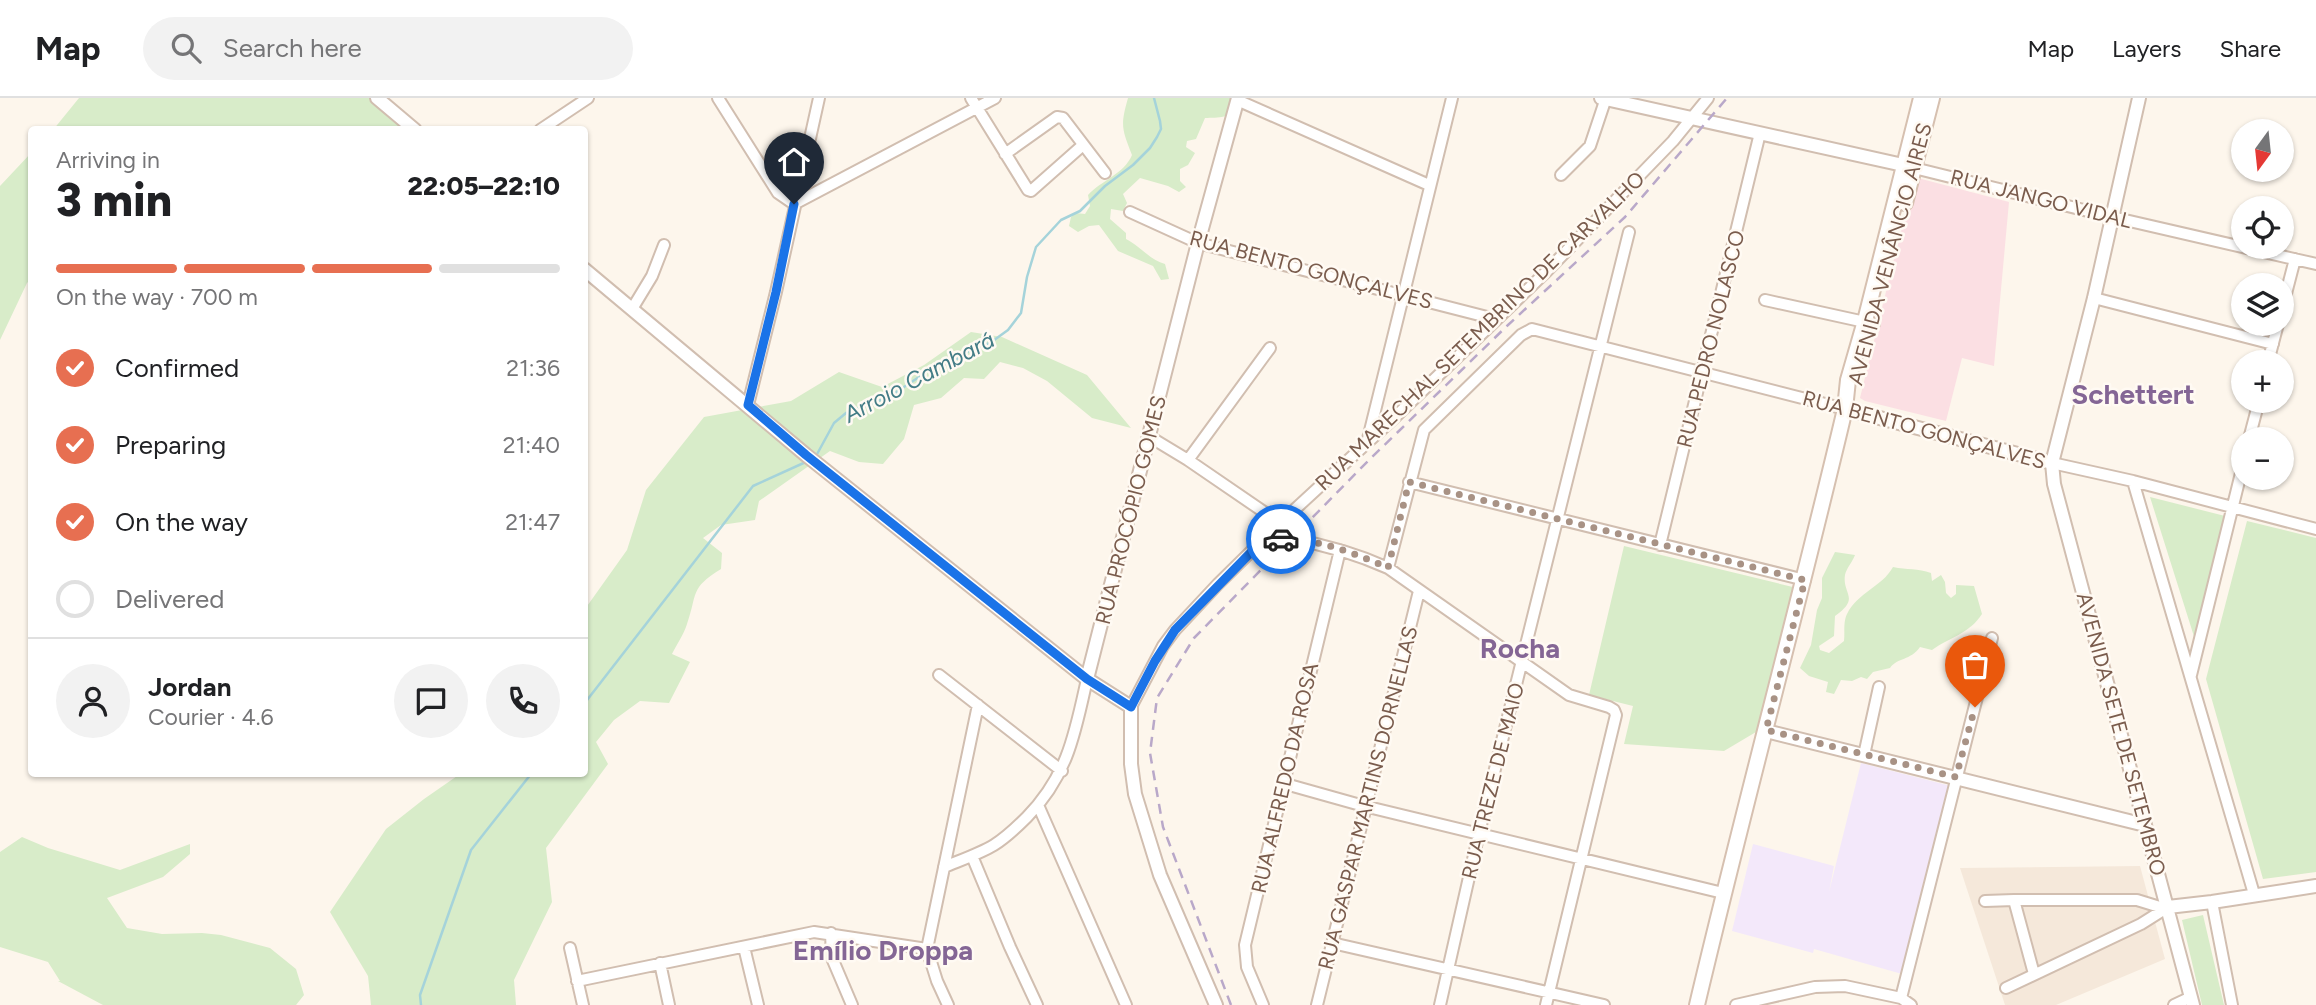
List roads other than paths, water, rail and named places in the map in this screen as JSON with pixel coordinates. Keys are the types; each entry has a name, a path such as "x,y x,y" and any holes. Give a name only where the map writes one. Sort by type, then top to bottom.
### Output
{"main road":[{"name":"AVENIDA VENÂNCIO AIRES","path":"1909,167 1921,98"},
{"name":"AVENIDA VENÂNCIO AIRES","path":"1697,1005 1723,893 1805,580 1845,409 1856,382 1909,167 1932,98"}],"street":[{"path":"377,98 410,126"},
{"path":"546,126 588,98"},
{"path":"719,98 778,193 794,204"},
{"path":"748,405 819,98"},
{"path":"794,204 974,103 995,98"},
{"path":"1367,443 1452,98"},
{"path":"1561,175 1590,146 1604,98"},
{"name":"RUA JANGO VIDAL","path":"1604,98 2316,264"},
{"name":"RUA MARECHAL SETEMBRINO DE CARVALHO","path":"1216,1005 1160,875 1135,794 1130,764 1131,707 1159,653 1175,630 1280,523 1367,443 1617,200 1673,141 1708,98"},
{"path":"2052,463 2094,298 2139,98"},
{"path":"1238,99 1429,185"},
{"name":"RUA PROCÓPIO GOMES","path":"944,867 994,845 1011,833 1038,805 1062,771 1074,737 1198,243 1238,99"},
{"path":"974,103 1028,190 1031,191 1083,145"},
{"path":"1005,155 1058,117 1063,118 1105,173"},
{"name":"RUA PEDRO NOLASCO","path":"1660,545 1760,133"},
{"name":"RUA BENTO GONÇALVES","path":"1130,212 1198,243 1495,320"},
{"name":"RUA TREZE DE MAIO","path":"1440,1005 1479,833 1629,232"},
{"path":"632,309 652,276 664,245"},
{"path":"2291,273 2295,259"},
{"path":"588,273 819,466 1087,679 1131,707"},
{"path":"2094,298 2273,344"},
{"path":"1765,300 1869,323"},
{"name":"RUA BENTO GONÇALVES","path":"1409,482 1424,430 1521,335 1532,329 2316,529"},
{"path":"2271,350 2275,336"},
{"path":"1188,460 1270,348"},
{"path":"1150,437 1280,523 1292,539"},
{"name":"AVENIDA SETE DE SETEMBRO","path":"2052,463 2054,484 2192,1001"},
{"path":"2133,481 2253,894"},
{"path":"1388,568 1409,482 1805,580"},
{"path":"2190,677 2236,490"},
{"path":"1264,539 1292,539 1340,550 1362,556 1388,568 1569,695 1609,706 1614,710 1616,715 1546,1005"},
{"name":"RUA ALFREDO DA ROSA","path":"1263,1005 1247,967 1245,945 1340,550"},
{"name":"RUA GASPAR MARTINS DORNELLAS","path":"1317,1005 1419,591"},
{"path":"1737,1005 1815,987 1845,986 1906,1002 1956,777 1992,638"},
{"path":"939,675 1062,771"},
{"path":"1864,755 1879,687"},
{"path":"948,1005 937,981 928,949 978,705"},
{"path":"1766,730 2145,825"},
{"path":"1282,783 1364,806 1723,893"},
{"path":"1038,805 1122,1003"},
{"path":"972,856 1037,1005"},
{"path":"1985,901 2137,900 2165,907 2316,886"},
{"path":"2014,900 2034,974"},
{"path":"2211,902 2232,1005"},
{"path":"2006,988 2140,924 2165,907"},
{"path":"577,981 800,933 831,933 928,949"},
{"path":"831,933 832,958 852,1005"},
{"path":"1332,943 1604,1005"},
{"path":"744,947 758,1005"},
{"path":"570,948 583,1005"},
{"path":"660,963 669,1005"},
{"path":"2174,1005 2192,1001"}],"waterway":[{"name":"Arroio Cambará","path":"816,456 834,423 846,413 889,397 928,371 990,343 1008,330 1021,313 1027,277 1036,247 1061,220 1080,211 1105,186 1133,165 1157,137 1161,129 1154,98"},
{"name":"Arroio Cambará","path":"588,699 753,486 808,461"},
{"name":"Arroio Cambará","path":"421,1005 420,995 471,850 529,777"}],"railway":[{"path":"1231,1005 1163,827 1150,753 1157,698 1194,638 1369,460 1508,325 1625,217 1727,98"}],"district":[{"name":"Schettert","path":"2133,394"},
{"name":"Rocha","path":"1520,648"},
{"name":"Emílio Droppa","path":"883,950"}]}
